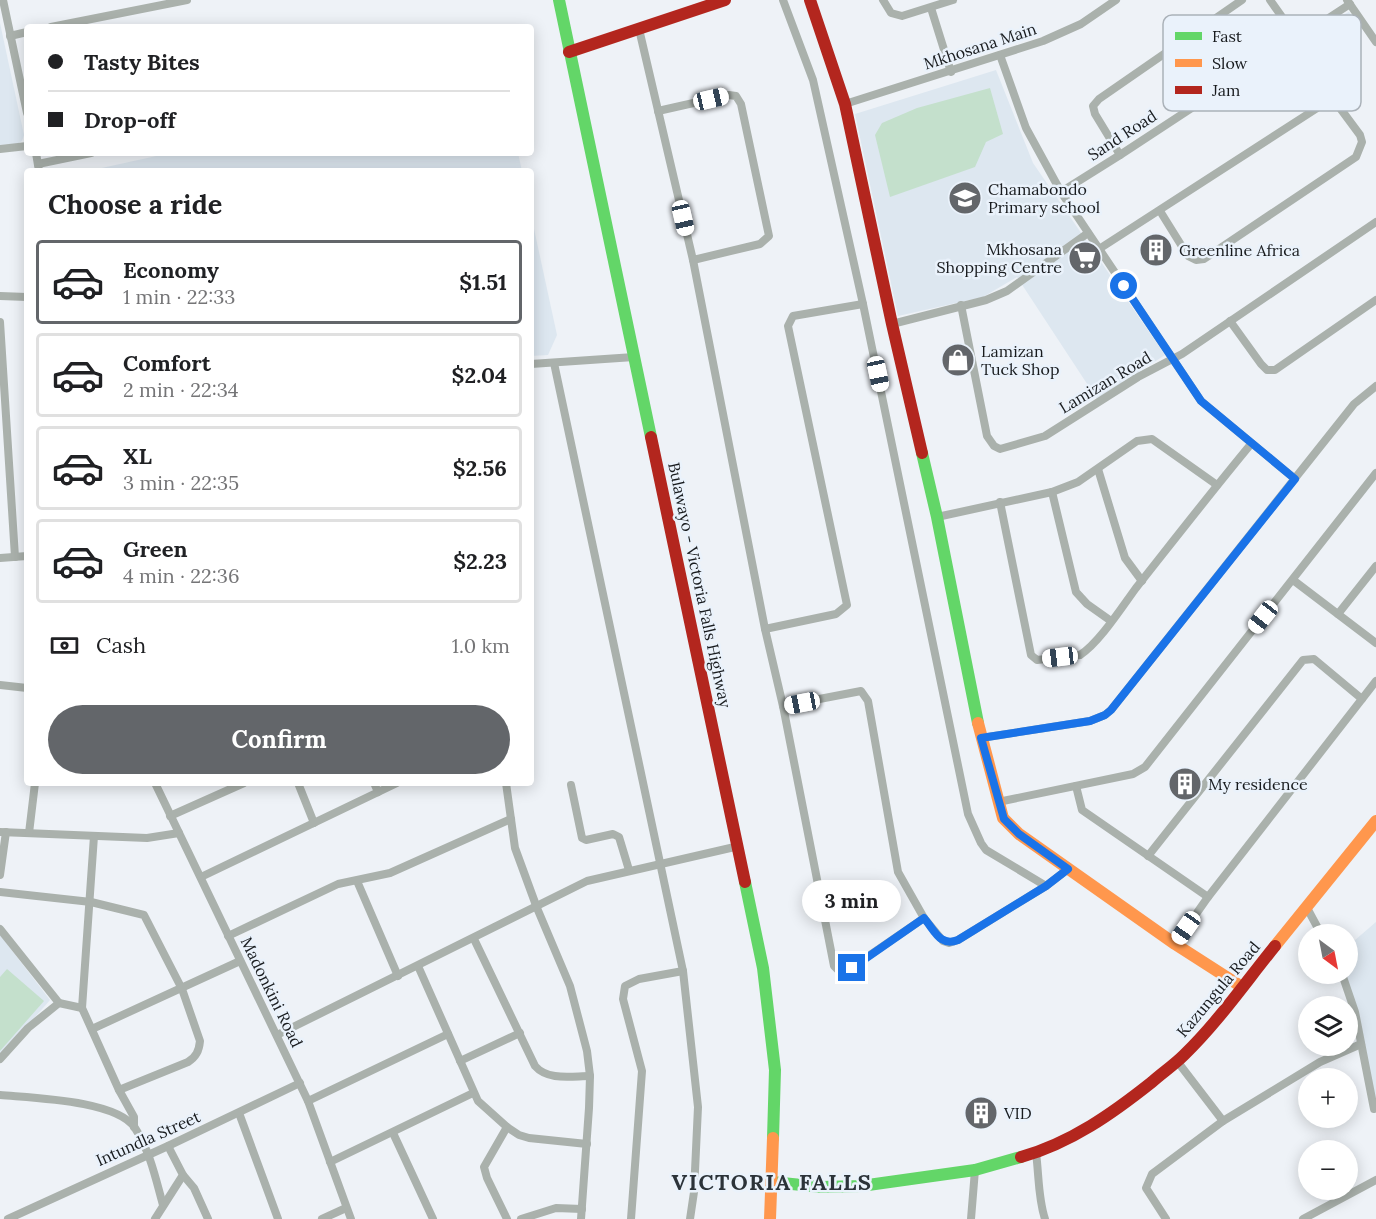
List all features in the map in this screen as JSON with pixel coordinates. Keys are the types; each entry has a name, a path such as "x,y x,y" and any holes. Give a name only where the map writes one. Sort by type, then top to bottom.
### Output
{"main road":[{"name":"Bulawayo - Victoria Falls Highway","path":"559,0 762,958 775,1070 770,1219"},
{"path":"569,52 725,0"},
{"path":"810,0 845,104 892,324 937,517 981,738 1004,819 1010,827 1068,869 1175,944 1242,987"},
{"name":"Kazungula Road","path":"772,1182 822,1187 861,1186 975,1170 1036,1153 1069,1138 1114,1112 1177,1060 1217,1019 1305,906 1376,821"}],"street":[{"path":"3,0 24,99"},
{"path":"82,24 187,0"},
{"path":"783,0 813,80 863,304 968,814 986,849 1046,886"},
{"path":"883,0 891,13 902,16 953,0"},
{"name":"Mkhosana Main","path":"845,104 1043,41 1081,24 1116,0"},
{"path":"1220,15 1242,0"},
{"path":"1270,0 1281,15"},
{"path":"1348,2 1357,15"},
{"name":"Sand Road","path":"1330,15 1348,2"},
{"path":"931,8 951,72"},
{"path":"1361,21 1376,42"},
{"path":"639,28 693,260 834,966 840,972 852,968 924,918"},
{"path":"10,36 24,33"},
{"path":"1000,55 1026,128 1061,192 1201,401 1295,479"},
{"path":"1120,155 1095,114 1093,106 1099,99 1163,55"},
{"path":"658,111 729,94 736,96 741,104 769,236 760,244 693,260"},
{"name":"Sand Road","path":"1061,192 1187,111"},
{"path":"1099,249 1314,111"},
{"path":"1160,211 1188,256 1196,260 1204,259 1356,157 1362,142 1360,135 1342,111"},
{"path":"0,149 24,146"},
{"path":"38,167 80,156"},
{"name":"Lamizan Road","path":"962,305 987,436 994,447 1000,449 1045,436 1138,376 1174,358 1376,222"},
{"path":"892,324 986,300 1006,291 1088,233"},
{"path":"0,296 24,297"},
{"path":"1230,321 1261,364 1268,370 1275,370 1376,300"},
{"path":"765,629 836,614 847,605 788,326 793,316 863,304"},
{"path":"0,322 15,557"},
{"path":"534,364 634,357"},
{"path":"554,363 683,971 698,1107 694,1192 690,1219"},
{"path":"981,738 1090,721 1111,710 1354,404 1376,386"},
{"path":"937,517 1052,492 1078,482 1137,441 1152,439 1217,485"},
{"path":"1000,502 1030,650 1034,658 1037,660 1080,655 1111,621 1251,444"},
{"path":"1098,469 1125,558 1142,581"},
{"path":"998,802 1133,774 1145,767 1376,473"},
{"path":"1052,492 1076,592 1087,604 1111,621"},
{"path":"0,558 24,556"},
{"path":"1338,614 1376,566"},
{"path":"1293,580 1376,643"},
{"path":"1148,856 1303,660 1314,659 1362,699"},
{"path":"1175,944 1208,897 1376,681"},
{"path":"0,685 24,688"},
{"path":"783,706 861,691 868,701 898,872 924,918 943,941 949,943 958,940 1046,886 1068,869"},
{"path":"571,785 582,838 586,840 613,834 619,837 629,870"},
{"path":"28,832 36,786"},
{"name":"Madonkini Road","path":"156,786 309,1101 351,1219"},
{"path":"170,816 237,786"},
{"path":"299,786 314,823"},
{"path":"375,786 378,792"},
{"path":"201,877 391,786"},
{"path":"506,786 515,848 576,1003 587,1051 590,1076 580,1219"},
{"path":"1076,786 1082,810 1208,897"},
{"path":"228,936 338,884 390,873 511,819"},
{"path":"0,875 3,832 147,838 179,832"},
{"path":"94,836 82,1008 119,1090 134,1117 134,1126"},
{"path":"277,1035 537,908 587,881 739,846"},
{"path":"357,881 398,976"},
{"path":"0,892 91,902 144,915 182,989 200,1041 197,1054 188,1062 119,1090"},
{"path":"1305,906 1315,924"},
{"path":"0,929 59,1003 82,1008"},
{"path":"474,939 535,1066 541,1073 553,1076 590,1076"},
{"path":"92,1029 240,961"},
{"path":"418,966 478,1101 519,1135 587,1144"},
{"path":"631,1219 642,1071 623,999 625,987 639,979 683,971"},
{"path":"1345,984 1355,1012 1375,1112"},
{"path":"0,1059 28,1028 59,1003"},
{"path":"460,1061 520,1033"},
{"path":"309,1101 448,1034"},
{"path":"1166,1219 1146,1188 1152,1174 1223,1121 1320,1062 1361,1044"},
{"path":"1177,1060 1223,1121"},
{"name":"Intundla Street","path":"8,1219 300,1083"},
{"path":"330,1162 473,1093"},
{"path":"0,1095 78,1103 124,1117 134,1126 148,1155 164,1205"},
{"path":"239,1113 278,1219"},
{"path":"507,1127 484,1167 507,1219"},
{"path":"393,1133 433,1219"},
{"path":"168,1146 183,1175 198,1196 208,1219"},
{"path":"1036,1153 1040,1200 1045,1219"},
{"path":"971,1219 975,1170"},
{"path":"155,1219 183,1175"},
{"path":"1303,1219 1376,1180"},
{"path":"322,1219 346,1208"},
{"path":"521,1219 556,1208 582,1209"}],"shaded area":[{"path":"0,23 24,135 22,141 17,144 0,145"},
{"name":"Chamabondo Primary school","path":"996,70 1033,163 1165,355 1097,399 1017,277 983,297 898,316 855,114"},
{"path":"156,156 519,156 521,168 102,168"},
{"path":"534,229 557,335 548,355 534,356"},
{"path":"1376,922 1376,1108 1358,1037 1358,996 1348,996 1345,984 1358,984 1358,938"},
{"path":"0,935 50,1000 0,1057"}],"green space":[{"path":"990,88 1003,134 986,142 975,167 890,197 875,135 882,123 917,108"},
{"path":"7,969 44,1001 0,1051 0,977"}],"traffic: fast":[{"path":"559,0 651,437"},
{"path":"922,453 978,723"},
{"path":"745,882 763,968 775,1070 773,1138"},
{"path":"772,1182 822,1187 861,1186 975,1170 1021,1157"}],"traffic: slow":[{"path":"978,723 1003,818 1019,834 1175,944 1242,987"},
{"path":"1275,946 1376,821"},
{"path":"770,1219 773,1138"}],"traffic: jam":[{"path":"569,52 725,0"},
{"path":"810,0 845,104 922,453"},
{"path":"651,437 745,882"},
{"path":"1021,1157 1057,1144 1091,1126 1172,1066 1208,1029 1275,946"}],"place":[{"name":"Chamabondo Primary school","path":"965,198"},
{"name":"Greenline Africa","path":"1156,250"},
{"name":"Mkhosana Shopping Centre","path":"1085,258"},
{"name":"Lamizan Tuck Shop","path":"958,360"},
{"name":"My residence","path":"1185,784"},
{"name":"VID","path":"981,1113"}],"district":[{"name":"VICTORIA FALLS","path":"772,1182"}],"route":[{"path":"852,968 924,918 943,941 949,943 958,940 1046,886 1068,869 1010,827 1004,819 999,808 981,738 1090,721 1105,715 1116,705 1295,479 1201,401 1124,286"}]}
